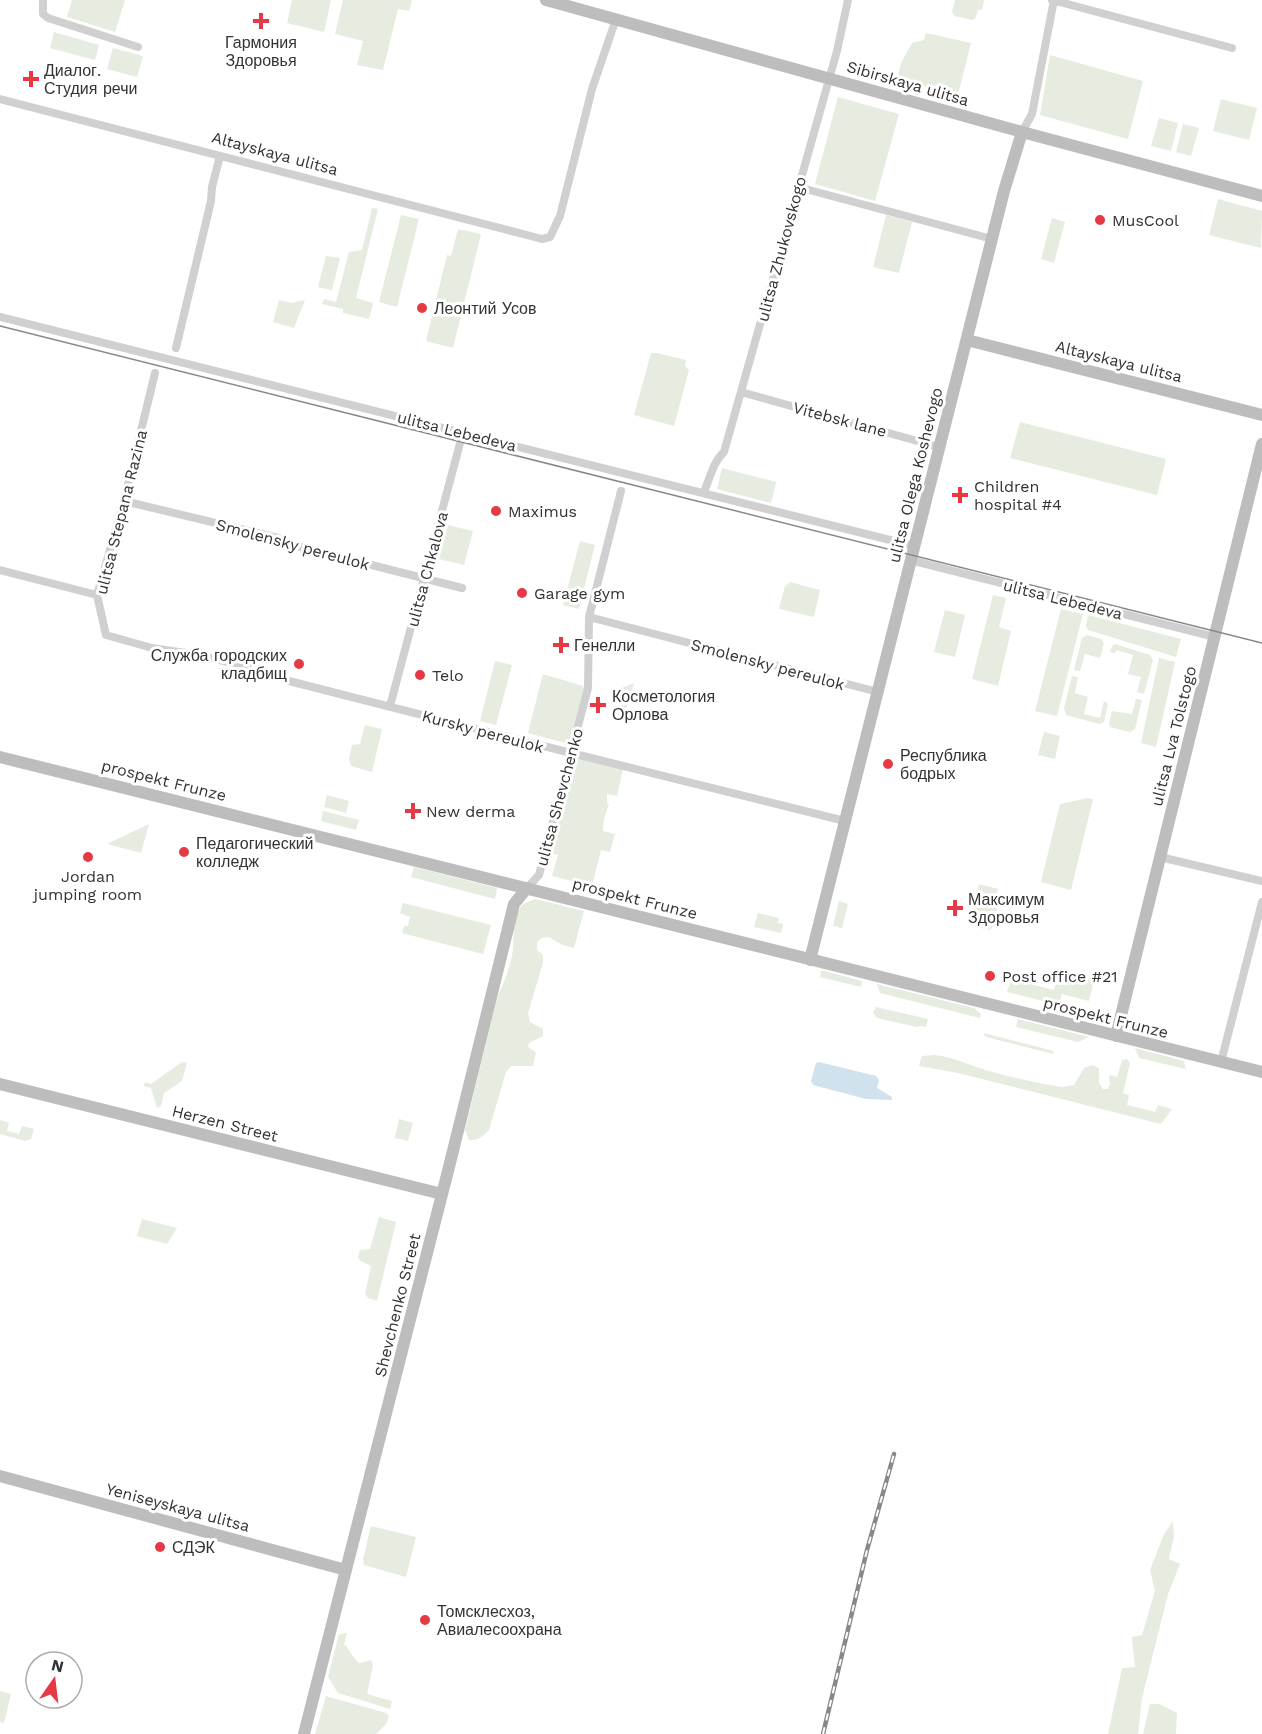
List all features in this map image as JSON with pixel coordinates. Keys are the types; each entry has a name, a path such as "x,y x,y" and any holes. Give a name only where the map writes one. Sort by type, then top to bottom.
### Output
{"street":[{"path":"43,0 43,14 48,18 138,47"},
{"name":"Sibirskaya ulitsa","path":"546,0 1262,196"},
{"name":"ulitsa Zhukovskogo","path":"704,492 716,459 724,452 837,51 848,0"},
{"path":"1053,0 1232,48"},
{"name":"ulitsa Olega Koshevogo","path":"810,960 1016,146 1032,114 1053,0"},
{"name":"Altayskaya ulitsa","path":"0,99 542,239 550,237 560,216 592,89 616,19"},
{"path":"176,348 220,156"},
{"path":"798,187 992,239"},
{"name":"ulitsa Lebedeva","path":"0,317 914,546"},
{"name":"Altayskaya ulitsa","path":"967,340 1262,415"},
{"name":"ulitsa Stepana Razina","path":"122,641 106,635 97,595 124,501 155,373"},
{"name":"Vitebsk lane","path":"741,392 939,447"},
{"name":"ulitsa Chkalova","path":"390,706 463,432"},
{"name":"ulitsa Lva Tolstogo","path":"1116,1036 1262,444"},
{"name":"ulitsa Shevchenko","path":"527,888 539,875 588,688 589,617 621,491"},
{"name":"Smolensky pereulok","path":"124,501 274,537 297,546 462,588"},
{"name":"ulitsa Lebedeva","path":"910,560 1215,637"},
{"path":"0,570 97,595"},
{"name":"Smolensky pereulok","path":"589,617 878,692"},
{"name":"Kursky pereulok","path":"122,641 199,655 280,676 285,680 845,820"},
{"name":"prospekt Frunze","path":"0,757 1262,1072"},
{"path":"1160,857 1262,881"},
{"name":"Shevchenko Street","path":"304,1734 514,904 527,888"},
{"path":"1221,1062 1262,902"},
{"name":"Herzen Street","path":"0,1084 442,1194"},
{"name":"Yeniseyskaya ulitsa","path":"0,1476 346,1570"}],"shaded area":[{"path":"72,0 125,0 115,32 67,17"},
{"path":"292,0 331,0 324,32 287,23"},
{"path":"343,0 412,0 409,11 398,9 383,70 357,65 363,41 335,34"},
{"path":"955,0 984,0 982,10 978,10 975,19 972,20 955,16 952,12"},
{"path":"54,32 99,45 95,60 50,48"},
{"path":"926,33 971,43 958,94 897,80 901,63 912,43 924,40"},
{"path":"113,48 143,56 137,77 107,69"},
{"path":"1050,55 1143,81 1128,139 1040,115"},
{"path":"838,97 899,114 875,201 815,184"},
{"path":"1221,99 1257,108 1249,140 1213,131"},
{"path":"1159,118 1178,123 1171,151 1151,146"},
{"path":"1183,124 1199,128 1191,156 1176,152"},
{"path":"1218,199 1262,211 1261,248 1209,235"},
{"path":"372,208 378,209 356,298 373,303 369,319 343,313 343,309 322,304 324,299 336,302 349,252 362,250"},
{"path":"401,215 419,219 397,307 379,302"},
{"path":"886,215 912,222 899,273 873,267"},
{"path":"1052,218 1065,222 1054,263 1041,259"},
{"path":"458,229 481,234 453,348 426,341 447,255 451,256"},
{"path":"326,256 340,258 332,290 318,287"},
{"path":"279,300 292,303 305,300 294,328 273,322"},
{"path":"651,353 686,360 685,366 689,370 674,426 634,415"},
{"path":"1020,422 1166,459 1157,495 1010,458"},
{"path":"722,468 776,482 771,503 717,489"},
{"path":"448,525 473,531 464,565 439,559"},
{"path":"580,541 595,545 579,609 563,605"},
{"path":"790,582 820,590 814,617 779,609 785,586"},
{"path":"993,595 1006,598 999,627 1011,631 998,686 972,679"},
{"path":"1061,609 1083,614 1057,716 1035,711"},
{"path":"945,610 965,615 955,657 934,652"},
{"path":"1088,615 1181,639 1176,657 1088,630 1086,626"},
{"path":"1087,635 1101,639 1104,643 1100,658 1085,654 1080,671 1074,670 1082,638"},
{"path":"1115,644 1150,655 1153,660 1144,694 1137,692 1141,677 1128,674 1133,655 1116,650 1115,653 1110,652"},
{"path":"1159,658 1175,662 1156,747 1141,743"},
{"path":"495,661 512,665 496,725 480,721"},
{"path":"543,674 583,686 569,744 528,733"},
{"path":"1072,676 1078,677 1075,693 1088,697 1084,714 1100,718 1104,701 1108,704 1104,722 1099,724 1066,715 1064,708"},
{"path":"634,683 625,713 617,699 619,689"},
{"path":"1136,699 1142,700 1135,729 1130,732 1110,727 1112,711 1132,714"},
{"path":"365,725 382,729 372,772 351,766 349,758 352,745 360,744"},
{"path":"1044,732 1060,736 1055,759 1038,755"},
{"path":"579,759 623,769 617,796 607,794 607,804 609,804 603,831 615,834 610,852 601,850 592,886 552,876 558,855 548,852 572,764"},
{"path":"327,795 349,801 346,813 324,807"},
{"path":"1093,799 1071,890 1041,882 1060,804"},
{"path":"323,811 359,820 356,830 321,821"},
{"path":"149,824 141,853 107,844"},
{"path":"414,867 497,888 495,899 411,877"},
{"path":"979,884 998,889 995,899 1003,902 1003,904 998,904 993,927 989,930 969,925"},
{"path":"536,899 584,911 574,948 562,945 549,937 537,942 537,950 543,955 543,963 528,1013 530,1022 543,1029 543,1036 529,1043 528,1047 536,1052 533,1066 511,1066 506,1072 489,1130 478,1139 469,1140 465,1130 497,998 511,962 517,912 527,902"},
{"path":"839,901 848,904 842,928 833,926"},
{"path":"403,903 491,925 483,954 402,933 404,926 408,926 410,917 400,913"},
{"path":"758,913 779,918 778,923 783,924 781,933 754,927"},
{"path":"821,970 862,981 861,987 820,977"},
{"path":"1059,971 1094,980 1089,1001 1062,994 1059,1005 1007,992 1011,979 1054,990"},
{"path":"877,984 974,1008 981,1014 980,1018 880,993"},
{"path":"876,1007 928,1019 926,1027 877,1018 873,1013"},
{"path":"1018,1019 1089,1037 1078,1042 1016,1027"},
{"path":"983,1033 1054,1051 1053,1054 986,1037"},
{"path":"1135,1048 1184,1061 1186,1069 1139,1058"},
{"path":"935,1055 1007,1076 1062,1087 1074,1085 1084,1068 1092,1065 1099,1068 1099,1083 1103,1089 1108,1089 1109,1075 1117,1077 1122,1060 1127,1059 1130,1063 1123,1093 1129,1095 1127,1105 1155,1112 1158,1105 1172,1109 1161,1124 958,1073 919,1066 922,1056"},
{"path":"182,1062 187,1063 182,1081 164,1093 161,1106 157,1108 151,1088 144,1086 145,1082 151,1084"},
{"path":"399,1119 413,1123 408,1141 395,1138"},
{"path":"0,1120 9,1123 7,1131 19,1134 22,1126 34,1129 31,1139 25,1141 0,1134"},
{"path":"379,1217 396,1222 377,1301 368,1298 365,1294 371,1266 358,1258 360,1250 370,1249"},
{"path":"142,1219 177,1228 167,1244 137,1236"},
{"path":"1173,1521 1174,1536 1169,1559 1180,1564 1168,1594 1142,1698 1138,1734 1108,1734 1122,1668 1135,1667 1132,1637 1142,1635 1155,1591 1150,1570 1164,1534"},
{"path":"371,1526 416,1537 406,1577 364,1565 363,1559"},
{"path":"347,1633 344,1644 355,1659 359,1663 371,1660 373,1665 367,1694 392,1701 390,1709 338,1693 328,1677 339,1634"},
{"path":"0,1691 11,1694 4,1723 0,1722"},
{"path":"326,1696 386,1713 389,1716 387,1723 376,1734 315,1734"},
{"path":"1150,1704 1159,1704 1177,1713 1176,1734 1143,1734"}],"water":[{"path":"816,1063 876,1076 879,1080 877,1088 892,1097 892,1100 866,1099 813,1085 811,1081"}],"tram line":[{"path":"0,326 1262,643"}],"railway":[{"path":"823,1734 867,1550 894,1454"}],"place":[{"name":"Гармония Здоровья","path":"261,21"},
{"name":"Диалог. Студия речи","path":"31,79"},
{"name":"MusCool","path":"1100,220"},
{"name":"Леонтий Усов","path":"422,308"},
{"name":"Children hospital #4","path":"960,495"},
{"name":"Maximus","path":"496,511"},
{"name":"Garage gym","path":"522,593"},
{"name":"Генелли","path":"561,645"},
{"name":"Служба городских кладбищ","path":"299,664"},
{"name":"Telo","path":"420,675"},
{"name":"Косметология Орлова","path":"598,705"},
{"name":"Республика бодрых","path":"888,764"},
{"name":"New derma","path":"413,811"},
{"name":"Педагогический колледж","path":"184,852"},
{"name":"Jordan jumping room","path":"88,857"},
{"name":"Максимум Здоровья","path":"955,908"},
{"name":"Post office #21","path":"990,976"},
{"name":"СДЭК","path":"160,1547"},
{"name":"Томсклесхоз, Авиалесоохрана","path":"425,1620"}]}
